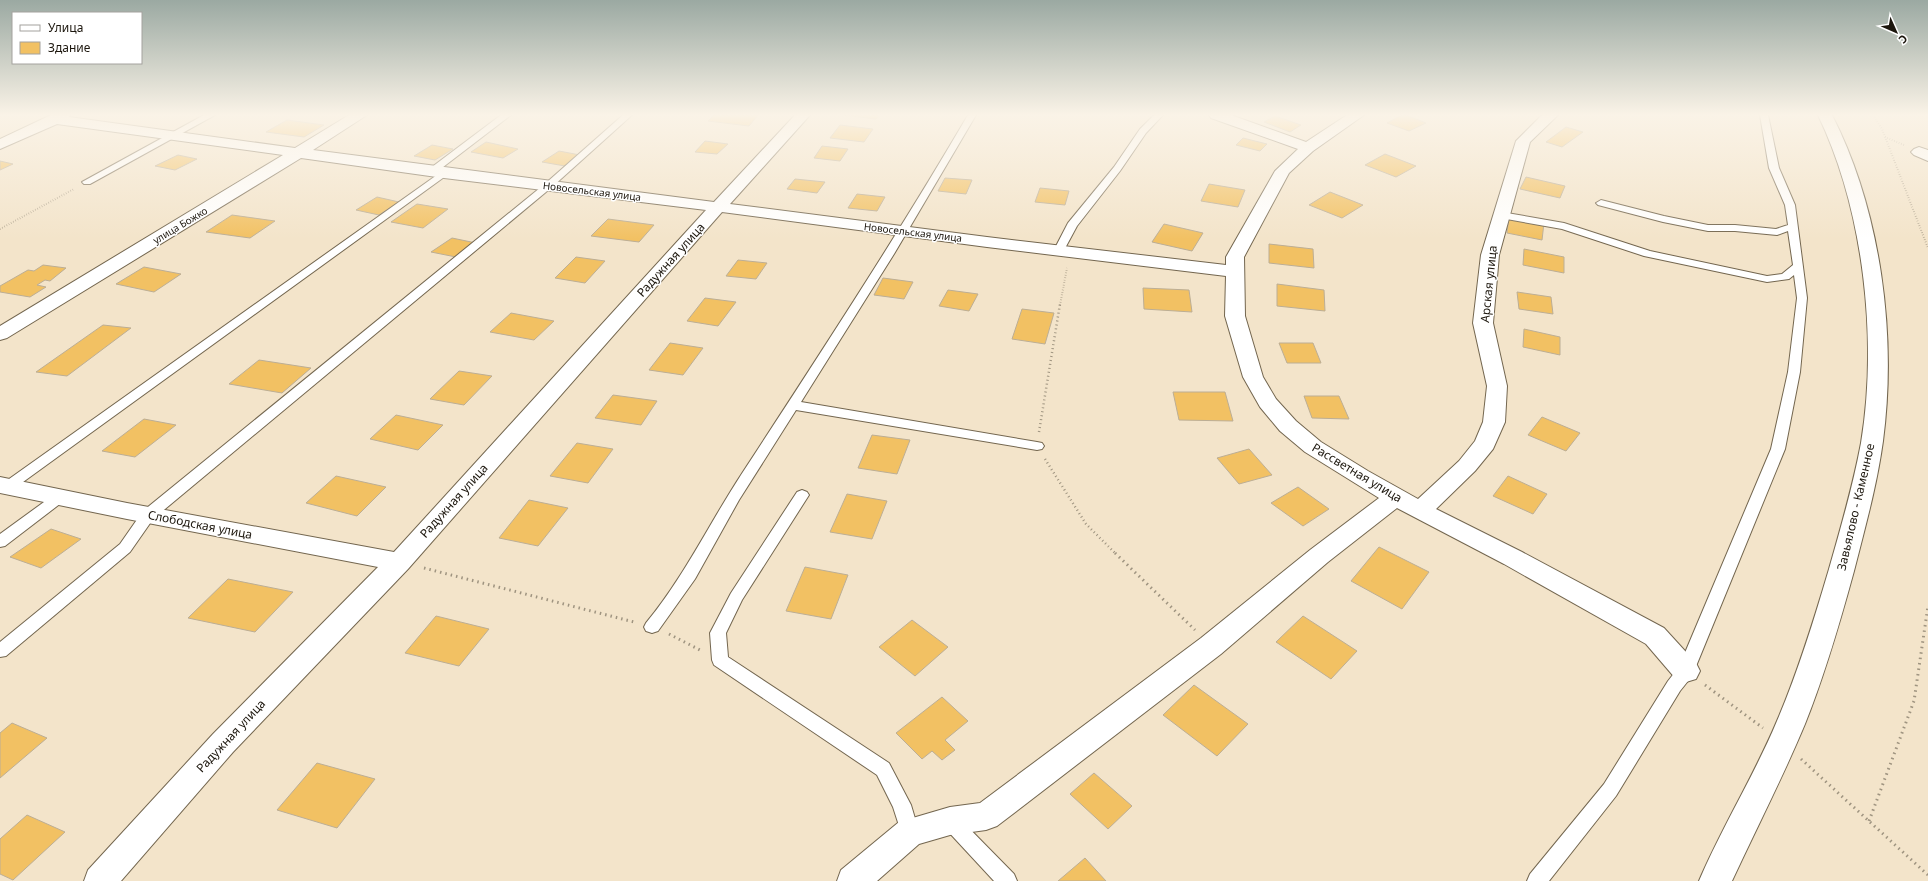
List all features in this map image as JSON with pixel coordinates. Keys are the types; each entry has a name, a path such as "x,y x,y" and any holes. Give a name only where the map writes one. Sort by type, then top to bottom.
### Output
{"street":[{"name":"улица Божко","path":"0,334 291,156"},
{"name":"Новосельская улица","path":"319,156 1233,272"},
{"name":"Радужная улица","path":"100,881 223,743 299,663 400,562 718,207 766,156"},
{"name":"Рассветная улица","path":"1299,156 1283,171 1234,256 1233,272 1235,316 1253,377 1267,402 1288,426 1313,447 1360,477 1420,511 1513,558 1655,636 1686,671"},
{"name":"Арская улица","path":"1420,511 1467,466 1485,444 1494,422 1497,386 1483,323 1490,255 1519,156"},
{"name":"Завьялово - Каменное","path":"1715,881 1782,742 1826,626 1856,519 1872,442 1876,396 1875,307 1859,205 1843,156"},
{"name":"Слободская улица","path":"4,486 148,515 400,562"},
{"path":"853,881 910,832 950,821 986,816 1211,646 1319,556 1396,497"}],"lane":[{"path":"87,182 134,156"},
{"path":"4,486 437,172 457,156"},
{"path":"0,651 125,548 148,515 549,185 582,156"},
{"path":"652,627 668,608 727,507 844,326 947,156"},
{"path":"1063,251 1072,225 1126,156"},
{"path":"1537,881 1610,790 1670,693 1686,671 1778,449 1795,364 1802,298 1790,205 1774,168 1772,156"},
{"path":"1601,203 1663,219 1708,228 1735,228 1777,232 1793,226"},
{"path":"1501,215 1564,226 1648,254 1767,279 1785,277 1798,266"},
{"path":"793,405 1036,446"},
{"path":"802,495 736,597 718,633 720,660 883,769 902,805 910,832"},
{"path":"0,542 60,497"},
{"path":"950,821 1007,881"}],"path":[{"path":"1892,156 1928,248"},
{"path":"0,229 87,182"},
{"path":"1063,251 1068,267 1054,332 1036,446 1086,524 1211,646"},
{"path":"400,562 660,629 720,660"},
{"path":"1869,821 1914,701 1928,606"},
{"path":"1686,671 1782,742 1928,874"}],"building":[{"path":"176,156 197,159 175,170 155,166"},
{"path":"415,156 441,156 435,160"},
{"path":"493,156 506,156 503,158"},
{"path":"551,156 578,156 565,166 542,162"},
{"path":"815,156 843,156 840,161 814,158"},
{"path":"1381,156 1390,156 1416,166 1396,177 1365,165"},
{"path":"0,161 13,164 0,170"},
{"path":"1526,177 1565,186 1560,198 1520,189"},
{"path":"945,178 972,180 966,194 938,191"},
{"path":"795,179 825,182 817,193 787,189"},
{"path":"1209,184 1245,190 1238,207 1201,201"},
{"path":"1040,188 1069,191 1065,205 1035,202"},
{"path":"1330,192 1363,205 1342,218 1309,205"},
{"path":"857,194 885,197 877,211 848,208"},
{"path":"377,197 399,202 379,215 356,210"},
{"path":"417,204 448,209 423,228 391,222"},
{"path":"232,215 275,221 250,238 206,232"},
{"path":"1509,216 1544,223 1542,240 1507,233"},
{"path":"608,219 654,225 639,242 591,236"},
{"path":"1164,224 1203,233 1192,251 1152,242"},
{"path":"452,238 476,243 456,257 431,252"},
{"path":"1269,244 1313,249 1314,268 1269,263"},
{"path":"1524,249 1564,257 1564,273 1523,265"},
{"path":"576,257 605,261 585,283 555,278"},
{"path":"738,260 767,263 756,279 726,276"},
{"path":"43,265 66,268 50,281 45,280 37,285 46,287 30,297 0,292 0,286 28,270 34,271"},
{"path":"144,267 181,274 154,292 116,284"},
{"path":"883,278 913,282 904,299 874,295"},
{"path":"1277,284 1324,290 1325,311 1277,306"},
{"path":"1143,288 1189,290 1192,312 1144,309"},
{"path":"948,290 978,294 969,311 939,306"},
{"path":"1517,292 1551,297 1553,314 1519,309"},
{"path":"705,298 736,302 718,326 687,321"},
{"path":"1022,309 1054,313 1045,344 1012,339"},
{"path":"511,313 554,321 534,340 490,332"},
{"path":"103,325 131,328 67,376 36,372"},
{"path":"1524,329 1560,337 1560,355 1523,347"},
{"path":"670,343 703,348 683,375 649,370"},
{"path":"1279,343 1313,343 1321,363 1287,363"},
{"path":"259,360 311,368 282,393 229,384"},
{"path":"459,371 492,376 464,405 430,399"},
{"path":"1173,392 1225,392 1233,421 1179,420"},
{"path":"613,395 657,401 641,425 595,418"},
{"path":"1304,396 1339,396 1349,419 1312,418"},
{"path":"396,415 443,425 418,450 370,439"},
{"path":"1542,417 1580,433 1566,451 1528,435"},
{"path":"144,419 176,425 135,457 102,451"},
{"path":"872,435 910,440 897,474 858,468"},
{"path":"577,443 613,449 588,483 550,476"},
{"path":"1249,449 1272,475 1239,484 1217,458"},
{"path":"336,476 386,487 357,516 306,503"},
{"path":"1508,476 1547,494 1533,514 1493,496"},
{"path":"1298,487 1329,509 1303,526 1271,503"},
{"path":"847,494 887,501 872,539 830,532"},
{"path":"529,500 568,508 538,546 499,538"},
{"path":"51,529 81,539 41,568 10,557"},
{"path":"1379,547 1429,572 1402,609 1351,581"},
{"path":"805,567 848,575 831,619 786,611"},
{"path":"228,579 293,592 255,632 188,618"},
{"path":"436,616 489,629 459,666 405,653"},
{"path":"1303,616 1357,651 1331,679 1276,642"},
{"path":"912,620 948,647 915,676 879,647"},
{"path":"1194,685 1248,724 1217,756 1163,715"},
{"path":"942,697 968,721 945,740 955,750 942,760 932,751 922,759 896,733"},
{"path":"12,723 47,738 0,778 0,733"},
{"path":"317,763 375,779 337,828 277,810"},
{"path":"1094,773 1132,806 1108,829 1070,794"},
{"path":"27,815 65,832 13,880 0,874 0,839"},
{"path":"1085,858 1106,881 1058,881"}]}
